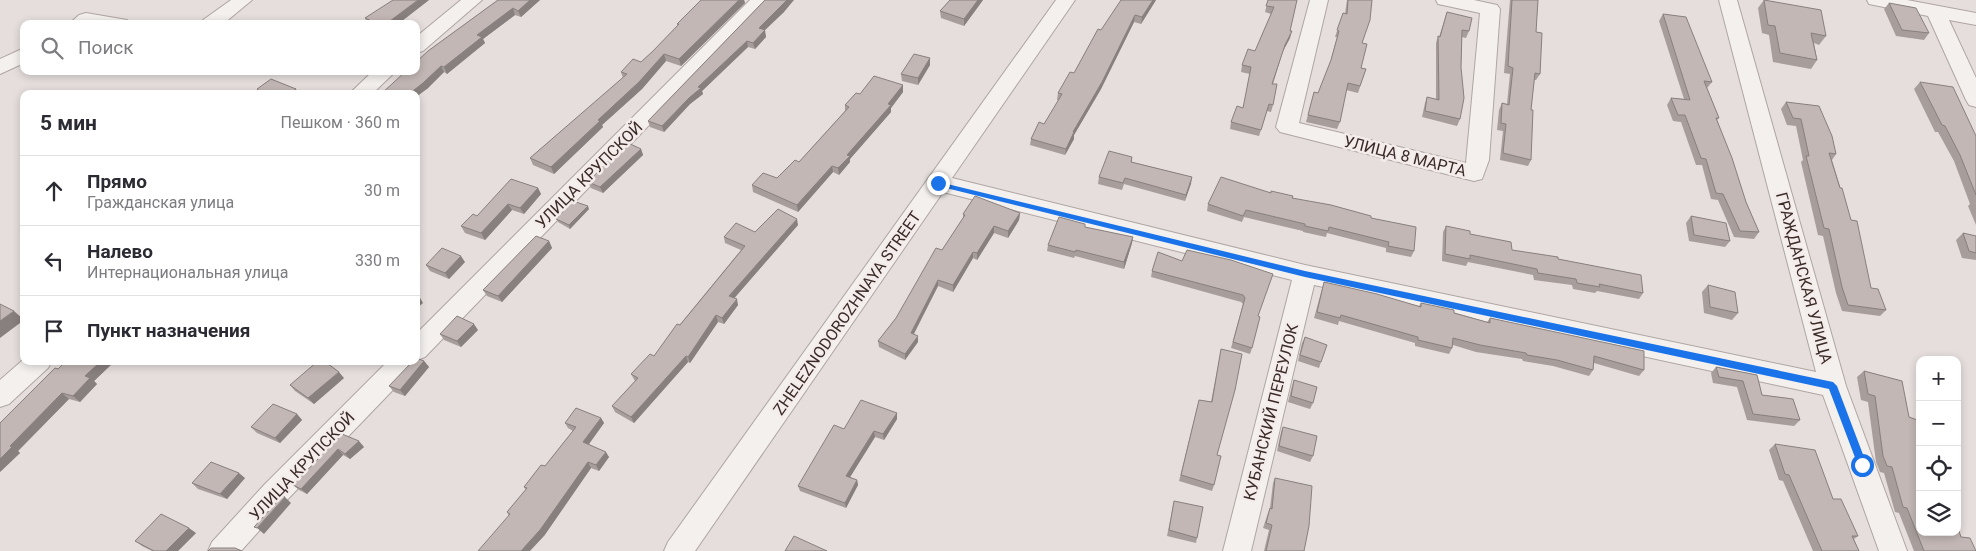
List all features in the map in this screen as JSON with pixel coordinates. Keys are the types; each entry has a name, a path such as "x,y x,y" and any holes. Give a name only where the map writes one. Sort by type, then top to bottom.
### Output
{"street":[{"path":"216,20 243,0"},
{"path":"420,44 473,0"},
{"name":"УЛИЦА КРУПСКОЙ","path":"420,346 762,0"},
{"name":"ZHELEZNODOROZHNAYA STREET","path":"678,551 1066,0"},
{"name":"УЛИЦА 8 МАРТА","path":"1319,0 1287,127 1474,173 1478,160 1490,10 1445,0"},
{"name":"ГРАЖДАНСКАЯ УЛИЦА","path":"1728,0 1833,386 1894,551"},
{"path":"1876,0 1976,19"},
{"path":"1936,12 1976,100"},
{"path":"0,67 20,56"},
{"path":"364,90 381,75"},
{"path":"938,183 1305,274 1833,386"},
{"name":"КУБАНСКИЙ ПЕРЕУЛОК","path":"1237,551 1305,274"},
{"path":"0,396 35,365"},
{"name":"УЛИЦА КРУПСКОЙ","path":"222,551 275,493 401,365"}],"building":[{"path":"393,0 418,0 391,20 369,20 365,18"},
{"path":"498,0 530,0 518,11 513,8 477,35 482,37 444,67 441,66 414,90 385,90 402,75 420,75 420,58"},
{"path":"701,0 739,0 679,59 664,54 639,82 598,120 600,121 551,167 530,158 627,74 621,72 633,59 641,62 653,51"},
{"path":"765,0 787,0 759,28 765,30 753,43 747,41 698,87 701,88 662,126 648,121"},
{"path":"950,0 978,0 964,19 940,11"},
{"path":"1121,0 1153,0 1142,17 1135,15 1102,82 1073,132 1066,149 1031,139 1039,122 1044,124 1062,94 1058,93 1070,72 1074,73 1098,29 1101,30"},
{"path":"1268,0 1297,0 1290,31 1292,31 1285,45 1272,84 1277,84 1273,105 1269,104 1261,130 1231,122 1237,106 1243,108 1251,67 1242,65 1248,49 1255,51 1274,7 1266,6"},
{"path":"1348,0 1372,0 1370,20 1362,43 1367,44 1361,68 1366,69 1360,86 1348,83 1340,122 1308,115 1314,92 1318,93 1331,60 1339,31 1337,30 1343,13 1347,14"},
{"path":"1512,0 1538,0 1536,32 1542,33 1540,74 1535,73 1531,110 1533,110 1531,160 1503,153 1506,124 1501,123 1502,103 1509,105 1513,68 1508,66"},
{"path":"1764,0 1821,10 1826,36 1811,33 1817,60 1780,53 1775,26 1768,25"},
{"path":"1889,3 1916,8 1929,33 1902,30"},
{"path":"1447,12 1472,18 1469,31 1462,30 1461,67 1464,98 1460,119 1425,111 1427,97 1439,100 1438,36 1440,37"},
{"path":"1663,14 1686,17 1712,82 1704,81 1719,118 1716,118 1732,158 1746,202 1759,232 1740,231 1723,194 1716,193 1706,159 1701,158 1685,115 1678,115 1671,98 1690,100"},
{"path":"914,54 930,58 918,78 901,74"},
{"path":"874,76 903,85 888,104 891,105 847,155 850,156 838,168 832,166 797,205 752,185 763,173 777,178 795,160 799,162 849,107 845,105 856,93 860,94"},
{"path":"271,79 296,89 258,90 257,89"},
{"path":"1920,82 1953,87 1976,136 1976,195 1960,155"},
{"path":"1786,102 1819,106 1832,136 1836,154 1829,153 1840,188 1842,188 1851,220 1857,221 1871,288 1878,289 1886,310 1848,305 1829,229 1824,228 1806,156 1809,156 1801,119 1793,118"},
{"path":"626,142 641,149 600,187 588,182"},
{"path":"1109,151 1132,157 1131,162 1192,177 1186,195 1125,178 1123,183 1099,177"},
{"path":"1221,177 1271,193 1271,191 1293,196 1292,198 1331,205 1371,216 1371,218 1416,227 1414,251 1388,246 1389,242 1329,227 1328,231 1246,210 1243,216 1208,204"},
{"path":"511,179 538,188 520,208 508,204 481,233 461,226 473,214 477,216"},
{"path":"975,196 1020,213 1008,231 994,226 977,253 973,252 953,285 938,280 911,333 918,336 905,354 878,341 896,318 936,248 942,250"},
{"path":"573,201 588,206 569,225 556,219"},
{"path":"778,209 797,219 729,296 737,299 722,318 716,315 688,357 686,356 631,417 612,406 638,378 631,374 650,354 654,356 677,324 680,325 745,246 724,237 736,223 755,232"},
{"path":"1691,216 1726,223 1730,241 1694,235"},
{"path":"1059,217 1085,224 1085,227 1133,237 1124,262 1048,245"},
{"path":"1446,226 1470,231 1470,234 1511,242 1512,250 1558,257 1558,259 1641,275 1643,293 1599,284 1600,287 1577,283 1576,279 1538,273 1537,269 1470,255 1470,259 1445,254"},
{"path":"1963,233 1976,236 1976,253 1969,251"},
{"path":"536,236 549,241 498,296 483,290"},
{"path":"442,248 461,256 445,273 426,265"},
{"path":"1187,250 1231,260 1273,274 1258,316 1260,317 1252,348 1233,342 1245,298 1243,295 1152,271 1158,252 1182,261"},
{"path":"1324,282 1377,294 1421,307 1421,303 1454,310 1454,313 1490,323 1490,318 1644,351 1644,370 1594,356 1593,370 1557,360 1453,338 1452,348 1418,340 1418,337 1341,315 1340,318 1317,312"},
{"path":"1708,285 1735,292 1738,313 1710,307"},
{"path":"0,304 14,311 0,321"},
{"path":"457,316 474,324 457,341 440,334"},
{"path":"1305,337 1327,345 1321,362 1300,355"},
{"path":"1221,349 1242,354 1235,390 1217,455 1221,456 1214,485 1181,475 1199,400 1212,402"},
{"path":"420,360 424,361 400,390 389,386 409,365 420,365"},
{"path":"62,365 97,365 85,376 90,378 73,396 62,393 10,446 12,447 0,459 0,423 55,368 58,369"},
{"path":"313,365 329,365 339,372 308,398 290,385"},
{"path":"1716,367 1757,375 1762,395 1793,399 1800,420 1753,414 1743,381 1719,377"},
{"path":"1864,371 1902,381 1909,417 1916,420 1916,531 1907,508 1903,507 1892,467 1887,466 1883,456 1875,396 1868,394"},
{"path":"1294,380 1317,387 1313,403 1291,396"},
{"path":"861,400 897,413 883,434 874,431 846,476 857,480 845,503 798,486 834,425 844,429"},
{"path":"273,404 297,414 275,438 251,427"},
{"path":"576,408 601,418 583,442 606,452 596,465 588,462 540,530 521,551 478,551 510,514 507,512 527,488 524,487 541,465 545,466 576,427 565,423"},
{"path":"1283,427 1317,436 1313,456 1279,446"},
{"path":"342,434 359,441 345,454 338,449 301,489 293,485"},
{"path":"1775,444 1815,450 1833,499 1841,499 1858,536 1852,536 1859,551 1822,551 1789,475 1785,474"},
{"path":"211,462 239,473 220,494 192,483"},
{"path":"1275,478 1312,486 1309,526 1304,551 1266,551 1272,525 1266,523 1270,508 1272,509"},
{"path":"282,496 285,497 257,528 254,527"},
{"path":"1174,501 1203,507 1197,538 1169,530"},
{"path":"161,514 189,528 166,551 154,551 135,541"},
{"path":"794,536 827,551 785,551"},
{"path":"1918,536 1961,536 1970,538 1976,551 1924,551"},
{"path":"211,548 235,548 242,551 208,551"}],"route":[{"path":"938,183 1305,274 1833,386 1862,465"}]}
